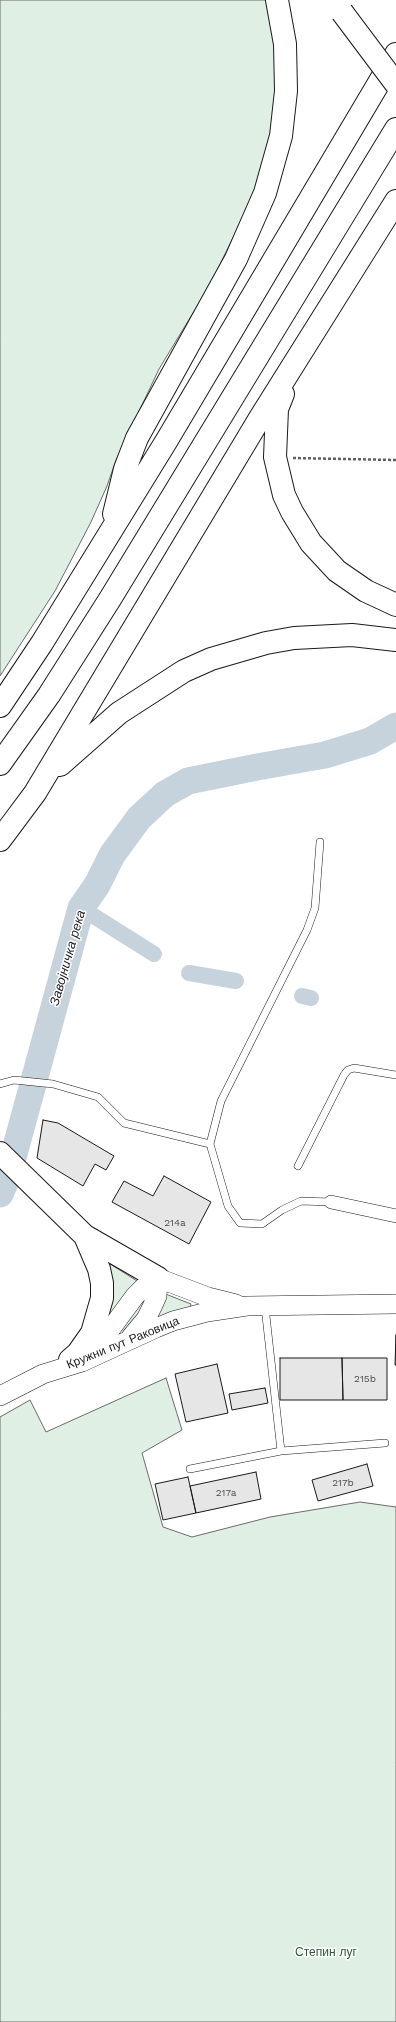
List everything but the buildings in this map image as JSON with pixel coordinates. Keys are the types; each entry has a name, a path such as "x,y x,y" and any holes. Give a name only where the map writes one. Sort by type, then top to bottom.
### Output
{"highway":[{"path":"108,536 125,469 137,438 230,272 265,193 281,136 286,91 285,44 277,0"},
{"path":"338,6 396,84"},
{"path":"0,706 42,643 171,433 396,54"},
{"path":"0,764 49,695 110,599 396,129"},
{"path":"35,793 260,418 396,201"},
{"path":"296,362 277,409 275,457 284,495 292,512 311,543 337,571 351,582 396,605"},
{"path":"0,840 35,793 61,764 119,713 184,670 211,659 266,642 294,638 352,635 396,640"},
{"path":"0,1153 85,1236 158,1278"},
{"path":"70,1360 78,1353 92,1333 102,1298 102,1283 99,1269 85,1236"}],"main road":[{"path":"158,1278 208,1298 256,1307"},
{"path":"125,1342 137,1331 146,1319 157,1296 158,1278"},
{"path":"43,1374 70,1360 104,1338 135,1296 143,1288 158,1278"},
{"name":"Кружни пут Раковица","path":"0,1396 43,1374 82,1362 179,1319 207,1312 256,1307 396,1304"}],"street":[{"path":"331,1202 396,1216"}],"lane":[{"path":"320,842 315,908 307,930 221,1101 210,1144 228,1206 240,1223 262,1224 282,1210 301,1201 331,1202"},
{"path":"298,1166 344,1075 348,1070 354,1068 396,1075"},
{"path":"0,1084 14,1080 27,1080 53,1084 98,1097 124,1123 210,1144"},
{"path":"256,1307 281,1451"},
{"path":"190,1469 281,1451 386,1443"}],"path":[{"path":"275,457 396,460"}],"green space":[{"path":"0,0 269,0 279,58 277,112 266,162 240,223 210,285 159,369 116,460 107,486 91,522 55,591 0,676"},
{"path":"104,1260 137,1281 102,1331"},
{"path":"149,1293 132,1326 116,1339 120,1327"},
{"path":"163,1293 191,1304 190,1308 149,1323"},
{"name":"Степин луг","path":"166,1378 182,1430 142,1453 163,1527 192,1537 270,1517 360,1502 396,1507 396,2022 0,2022 0,1417 30,1400 46,1432"}],"waterway":[{"name":"Завојничка река","path":"0,1194 8,1176 81,908 97,885 112,855 139,818 165,794 188,781 325,755 370,741 396,726"},
{"path":"81,908 154,954"},
{"path":"189,973 236,981"},
{"path":"302,996 311,998"}]}
